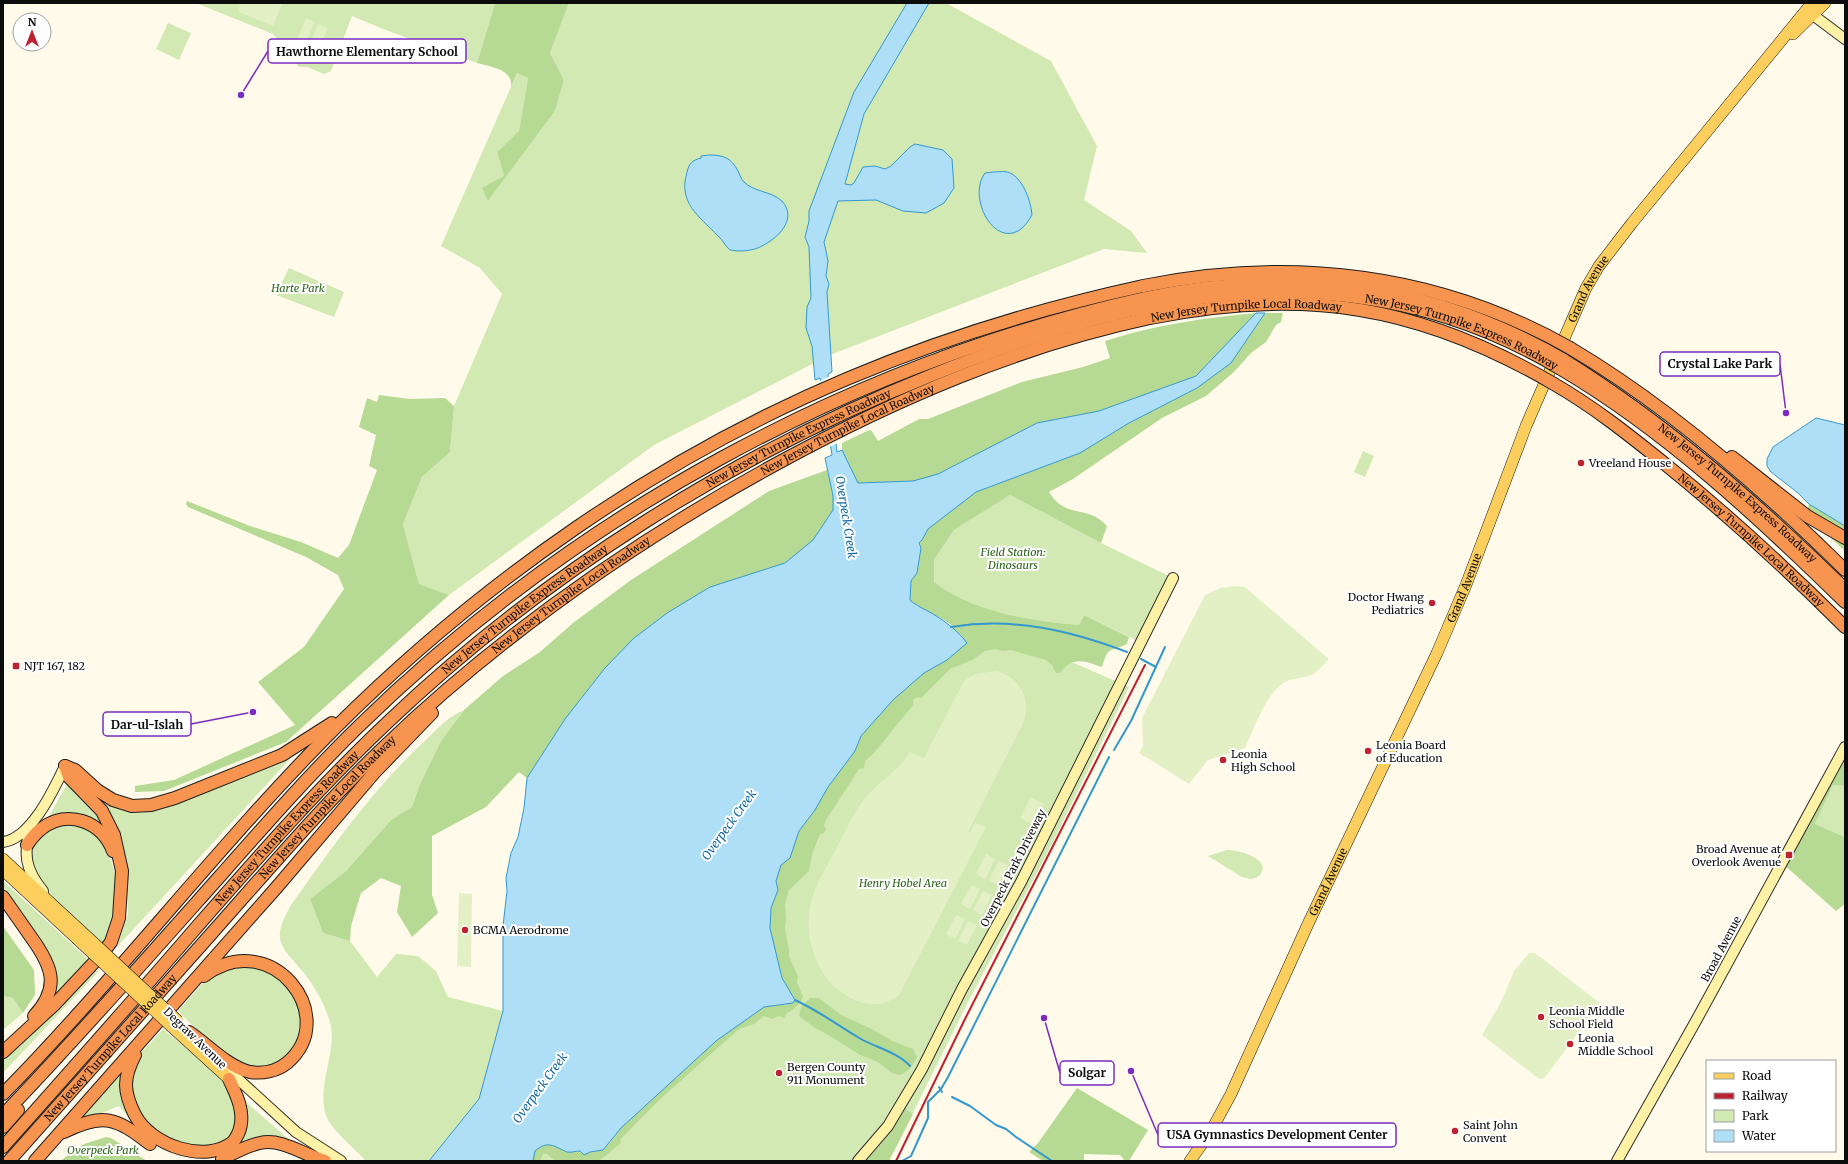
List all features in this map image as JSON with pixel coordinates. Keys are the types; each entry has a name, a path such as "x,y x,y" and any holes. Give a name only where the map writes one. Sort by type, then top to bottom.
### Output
{"highway":[{"name":"New Jersey Turnpike Local Roadway","path":"9,1161 334,797 415,718 479,662 569,592 651,536 724,493 820,441 944,383 1010,357 1071,338 1198,276 1256,271 1317,272 1368,278 1428,290 1483,307 1526,325 1570,348 1623,382 1688,431 1762,493 1845,570"},
{"name":"New Jersey Turnpike Express Roadway","path":"3,1147 300,810 370,739 432,681 519,610 610,545 707,485 818,425 921,379 1014,344 1146,302 1208,286 1299,282 1357,288 1419,300 1471,316 1524,338 1563,364 1634,407 1709,465 1777,525 1845,589"},
{"name":"New Jersey Turnpike Local Roadway","path":"3,1094 48,1047 293,771 358,705 463,613 528,562 581,525 693,455 749,425 815,393 908,354 989,327 1070,303 1146,302 1223,306 1266,303 1315,304 1371,311 1413,320 1465,338 1510,359 1554,384 1601,414 1690,484 1770,555 1845,627"},
{"name":"New Jersey Turnpike Express Roadway","path":"3,1115 297,789 357,728 430,660 513,593 616,521 727,454 850,394 906,371 980,344 1068,317 1146,302"},
{"name":"New Jersey Turnpike Express Roadway","path":"1563,364 1699,469 1769,530 1845,602"},
{"path":"1688,431 1721,448 1801,512 1845,538"},
{"path":"35,1161 282,882 374,773 456,690 479,662"},
{"path":"65,766 75,770 97,790 113,800 132,806 156,804 176,798 282,755 306,741 358,705"},
{"path":"3,1052 56,1004 107,948 115,934 119,918 121,887 120,860 112,829 98,806 69,777 65,766"},
{"path":"27,845 42,828 59,820 73,818 90,823 102,832 110,844 116,861 121,887"},
{"path":"3,897 43,954 49,966 51,979 50,991 42,1007 3,1048"},
{"path":"184,992 212,970 222,965 242,961 260,962 277,970 293,984 300,996 306,1018 304,1033 296,1054 280,1067 262,1073 249,1072 238,1067 189,1032"},
{"path":"141,1041 126,1072 125,1083 127,1096 134,1113 144,1128 153,1138 170,1150 188,1156 206,1157 219,1154 231,1145 239,1132 241,1117 239,1102 229,1079"},
{"path":"3,1083 48,1047"},
{"path":"3,1127 26,1101 47,1068"},
{"path":"58,1136 87,1122 101,1120 113,1121 128,1128 167,1155 185,1161"},
{"path":"215,1161 250,1146 267,1142 284,1145 312,1157 326,1161"}],"main road":[{"name":"Grand Avenue","path":"1780,44 1788,31 1812,3"},
{"name":"Grand Avenue","path":"1190,1161 1211,1131 1231,1094 1305,932 1437,652 1466,585 1531,413 1586,288 1599,266 1722,112 1780,44 1825,3"},
{"name":"Degraw Avenue","path":"3,859 66,918 92,947"},
{"name":"Degraw Avenue","path":"3,870 92,947 175,1024 229,1079"},
{"name":"Degraw Avenue","path":"175,1024 189,1032"}],"street":[{"path":"1813,15 1845,39"},
{"name":"Overpeck Park Driveway","path":"858,1161 888,1126 922,1069 962,989 1021,882 1173,578"},
{"name":"Broad Avenue","path":"1617,1161 1697,1019 1845,747"},
{"path":"3,842 12,840 30,826 52,791 65,766"},
{"path":"30,826 27,845 27,864 30,873 66,918"},
{"name":"Degraw Avenue","path":"189,1032 288,1125 314,1145 340,1161"},
{"name":"Degraw Avenue","path":"229,1079 292,1137 326,1161"}],"green space":[{"path":"196,3 495,3 477,63 383,29 352,16 331,71 324,74 307,67 299,67 273,34"},
{"path":"240,3 282,3 273,26 239,12"},
{"path":"495,3 569,3 550,53 564,80 555,111 488,201 482,188 504,176 497,152 519,131 528,78 517,73 511,87 511,81 505,73 477,63"},
{"path":"569,3 946,3 1051,61 1097,146 1084,200 1131,231 1147,253 1104,249 830,355 654,445 449,595 419,584 403,524 422,477 450,452 454,406 502,294 480,268 441,246 517,73 528,78 519,131 497,152 504,176 488,201 555,111 564,80 550,53"},
{"path":"306,18 315,22 306,43 297,39"},
{"path":"168,23 191,33 179,60 156,49"},
{"path":"318,24 328,28 319,48 310,44"},
{"name":"Harte Park","path":"289,268 344,292 334,317 276,295"},
{"path":"1256,313 1196,376 1099,411 1037,423 938,474 913,481 858,483 842,450 842,443 867,431 871,430 878,441 919,419 928,419 1022,382 1083,367 1110,358 1105,341 1123,335 1179,323"},
{"path":"1265,313 1283,313 1281,322 1276,325 1266,342 1251,353 1235,371 1206,396 1162,418 1073,479 1049,492 1056,501 1063,506 1100,519 1107,526 1101,543 1010,495 954,530 934,560 934,582 950,593 967,601 1003,613 1041,621 1079,625 1084,615 1129,637 1127,644 1108,652 1102,667 1080,661 1065,667 1060,673 1056,673 1052,665 1046,660 1011,650 1003,651 995,649 985,651 972,660 950,669 921,698 917,697 913,700 913,705 874,753 865,761 864,768 859,769 826,820 824,825 826,829 824,833 820,834 812,854 809,871 789,890 785,904 785,928 789,957 798,976 797,982 803,997 798,1005 787,1013 784,1018 779,1016 772,1019 764,1016 754,1024 739,1029 658,1101 620,1140 621,1143 599,1161 558,1161 554,1160 547,1154 543,1154 540,1161 533,1161 534,1151 544,1145 551,1145 567,1152 586,1154 594,1150 599,1151 610,1143 621,1128 716,1041 764,1007 786,1005 795,1000 782,978 770,928 771,908 778,890 776,881 781,865 790,858 799,831 815,810 828,787 855,751 861,736 893,700 924,673 947,660 961,648 962,636 951,625 914,604 910,600 911,580 917,573 921,548 919,543 928,529 976,492 1080,453 1129,423 1197,388 1231,363"},
{"path":"379,395 410,399 445,398 454,406 450,452 422,477 403,524 419,584 449,595 286,742 164,791 135,792 135,786 174,780 295,725 258,682 304,647 344,589 338,575 306,557 188,507 186,504 187,501 250,526 301,542 338,558 349,545 377,470 369,466 376,435 359,427 367,398 377,402"},
{"path":"1363,451 1374,456 1365,477 1354,472"},
{"path":"827,470 833,496 833,510 813,540 785,563 710,587 667,613 633,639 605,668 565,719 527,778 519,772 486,807 432,836 432,895 438,913 412,937 397,912 401,886 381,878 361,893 351,926 350,941 323,933 310,899 346,871 391,820 412,807 420,784 441,741 464,710 503,676 540,652 573,623 631,580 769,491"},
{"name":"Field Station: Dinosaurs","path":"1010,495 1101,543 1173,578 1140,644 1134,639 1084,615 1079,625 1041,621 1003,613 967,601 950,593 934,582 934,560 954,530"},
{"path":"1809,504 1845,526 1845,551 1806,515"},
{"path":"1234,586 1245,587 1329,659 1314,674 1289,680 1276,689 1260,713 1245,748 1208,760 1189,784 1139,753 1143,746 1142,718 1205,595 1220,588"},
{"name":"Henry Hobel Area","path":"1000,646 1074,663 1129,687 1047,854 970,998 889,1161 533,1161 534,1151 744,1020 778,890 781,865 935,667"},
{"path":"996,671 1012,678 1022,691 1026,706 1023,723 968,832 970,833 975,823 986,827 899,995 880,1004 862,1003 849,997 828,980 820,968 815,956 811,943 809,915 811,902 816,888 822,874 862,802 899,766 910,752 924,758 964,681 975,674"},
{"path":"464,710 441,741 420,784 412,807 391,820 346,871 310,899 323,933 350,941 377,977 396,954 418,956 436,971 448,997 503,1011 479,1099 429,1161 366,1161 340,1135 327,1118 323,1094 332,1043 332,1031 322,1001 304,973 284,949 280,935 281,927 291,905 338,839 372,797 390,776 440,726 454,715"},
{"path":"1845,747 1845,786 1833,785 1815,824 1845,837 1845,904 1836,911 1782,863"},
{"path":"283,757 290,759 117,947 128,914 126,867 116,825 98,797 127,810 149,811 255,773"},
{"path":"67,784 77,789 109,829 70,815 48,818"},
{"path":"1833,785 1845,786 1845,837 1815,824"},
{"path":"1031,797 1044,804 1033,825 1020,818"},
{"path":"64,823 87,827 105,842 115,874 117,909 105,945 67,912 42,884 34,869 32,854 36,841 41,833"},
{"path":"1227,850 1242,852 1258,860 1263,867 1261,874 1256,878 1250,879 1242,877 1208,856"},
{"path":"986,854 995,859 985,879 976,874"},
{"path":"999,861 1008,865 998,885 989,880"},
{"path":"3,881 89,960 51,1004 55,983 53,960 3,888"},
{"path":"971,885 980,889 970,909 961,904"},
{"path":"983,891 992,895 982,915 973,910"},
{"name":"BCMA Aerodrome","path":"459,893 472,894 471,967 457,966"},
{"path":"956,915 965,919 955,939 946,934"},
{"path":"968,921 977,925 967,945 958,941"},
{"path":"3,926 34,970 35,995 23,1013 13,998 3,996"},
{"name":"Leonia Middle School Field","path":"1529,953 1539,956 1600,1003 1602,1007 1592,1014 1544,1078 1539,1079 1482,1035 1502,1000 1514,971"},
{"path":"248,966 277,974 294,993 301,1016 298,1035 292,1051 272,1067 246,1067 198,1031 178,1011 201,985 222,970"},
{"path":"95,970 99,971 3,1073 3,1060 28,1039"},
{"path":"3,996 13,998 23,1013 3,1030"},
{"path":"810,998 819,998 841,1015 872,1029 892,1041 913,1049 917,1057 914,1063 903,1074 900,1075 892,1073 878,1062 860,1055 815,1028 799,1016 801,1007"},
{"path":"163,1029 215,1072 229,1089 236,1122 230,1137 202,1153 157,1135 140,1113 130,1088 131,1069 141,1053"},
{"path":"124,1068 142,1134 119,1106 75,1124"},
{"path":"1077,1088 1148,1130 1129,1161 1125,1161 1120,1155 1084,1154 1084,1161 1043,1161 1029,1152 1038,1143"},
{"path":"245,1101 295,1145 272,1139 230,1152"},
{"path":"905,1109 913,1114 889,1161 866,1161 889,1135"},
{"name":"Overpeck Park","path":"106,1137 111,1138 147,1161 60,1161 84,1144"}],"water":[{"name":"Overpeck Creek","path":"907,3 929,3 864,114 845,184 851,185 854,183 863,167 875,166 885,169 891,166 915,144 943,150 952,159 954,188 944,203 926,213 903,211 876,200 838,201 824,242 828,261 826,276 829,284 827,292 832,372 828,374 837,452 842,450 858,483 913,481 938,474 1037,423 1099,411 1196,376 1256,313 1265,313 1231,363 1197,388 1129,423 1080,453 976,492 928,529 919,543 921,548 917,573 911,581 910,600 946,622 967,643 947,660 924,673 893,700 861,736 855,751 828,787 815,810 799,831 790,858 781,865 776,881 778,890 771,908 770,928 782,978 795,1000 793,1003 764,1007 716,1041 621,1128 603,1150 590,1152 584,1155 580,1151 567,1152 554,1146 547,1145 535,1151 533,1161 429,1161 479,1099 503,1011 503,926 507,891 506,878 511,853 518,837 524,808 527,778 565,719 605,668 633,639 667,613 710,587 785,563 813,540 833,510 833,496 825,458 832,455 820,378 815,380 812,346 806,328 807,307 811,298 809,247 805,237 809,221 809,211 854,92"},
{"path":"701,156 719,156 730,160 744,182 753,188 773,195 782,201 788,214 787,221 780,233 768,243 751,250 730,250 692,208 685,192 688,169 692,162 701,158"},
{"path":"1007,172 1016,177 1026,192 1030,204 1032,215 1030,219 1021,229 1011,233 1001,232 993,226 986,218 981,207 979,195 980,183 985,173"},
{"path":"1816,418 1845,425 1845,526 1809,504 1798,493 1771,472 1767,466 1767,459 1773,447"}],"pier":[{"path":"830,376 838,443 829,447 818,382"}],"waterway":[{"path":"951,627 974,624 1019,625 1084,637 1127,652"},
{"path":"1114,750 1131,721 1165,647"},
{"path":"1141,659 1156,667"},
{"path":"902,1161 911,1156 928,1118 928,1102 941,1089 948,1077 1109,757"},
{"path":"795,1000 861,1039 899,1057 910,1066"},
{"path":"939,1087 942,1092"},
{"path":"952,1097 970,1106 996,1125 1006,1129 1052,1161"}],"railway":[{"path":"896,1161 965,1019 1145,665"}],"place":[{"name":"Hawthorne Elementary School","path":"241,95"},
{"name":"Crystal Lake Park","path":"1786,413"},
{"name":"Vreeland House","path":"1581,463"},
{"name":"Doctor Hwang Pediatrics","path":"1432,603"},
{"name":"NJT 167, 182","path":"16,666"},
{"name":"Dar-ul-Islah","path":"253,712"},
{"name":"Leonia Board of Education","path":"1368,751"},
{"name":"Leonia High School","path":"1223,760"},
{"name":"Broad Avenue at Overlook Avenue","path":"1789,855"},
{"name":"BCMA Aerodrome","path":"465,930"},
{"name":"Leonia Middle School Field","path":"1541,1017"},
{"name":"Solgar","path":"1044,1018"},
{"name":"Leonia Middle School","path":"1570,1044"},
{"name":"USA Gymnastics Development Center","path":"1131,1071"},
{"name":"Bergen County 911 Monument","path":"779,1073"},
{"name":"Saint John Convent","path":"1455,1131"}]}
